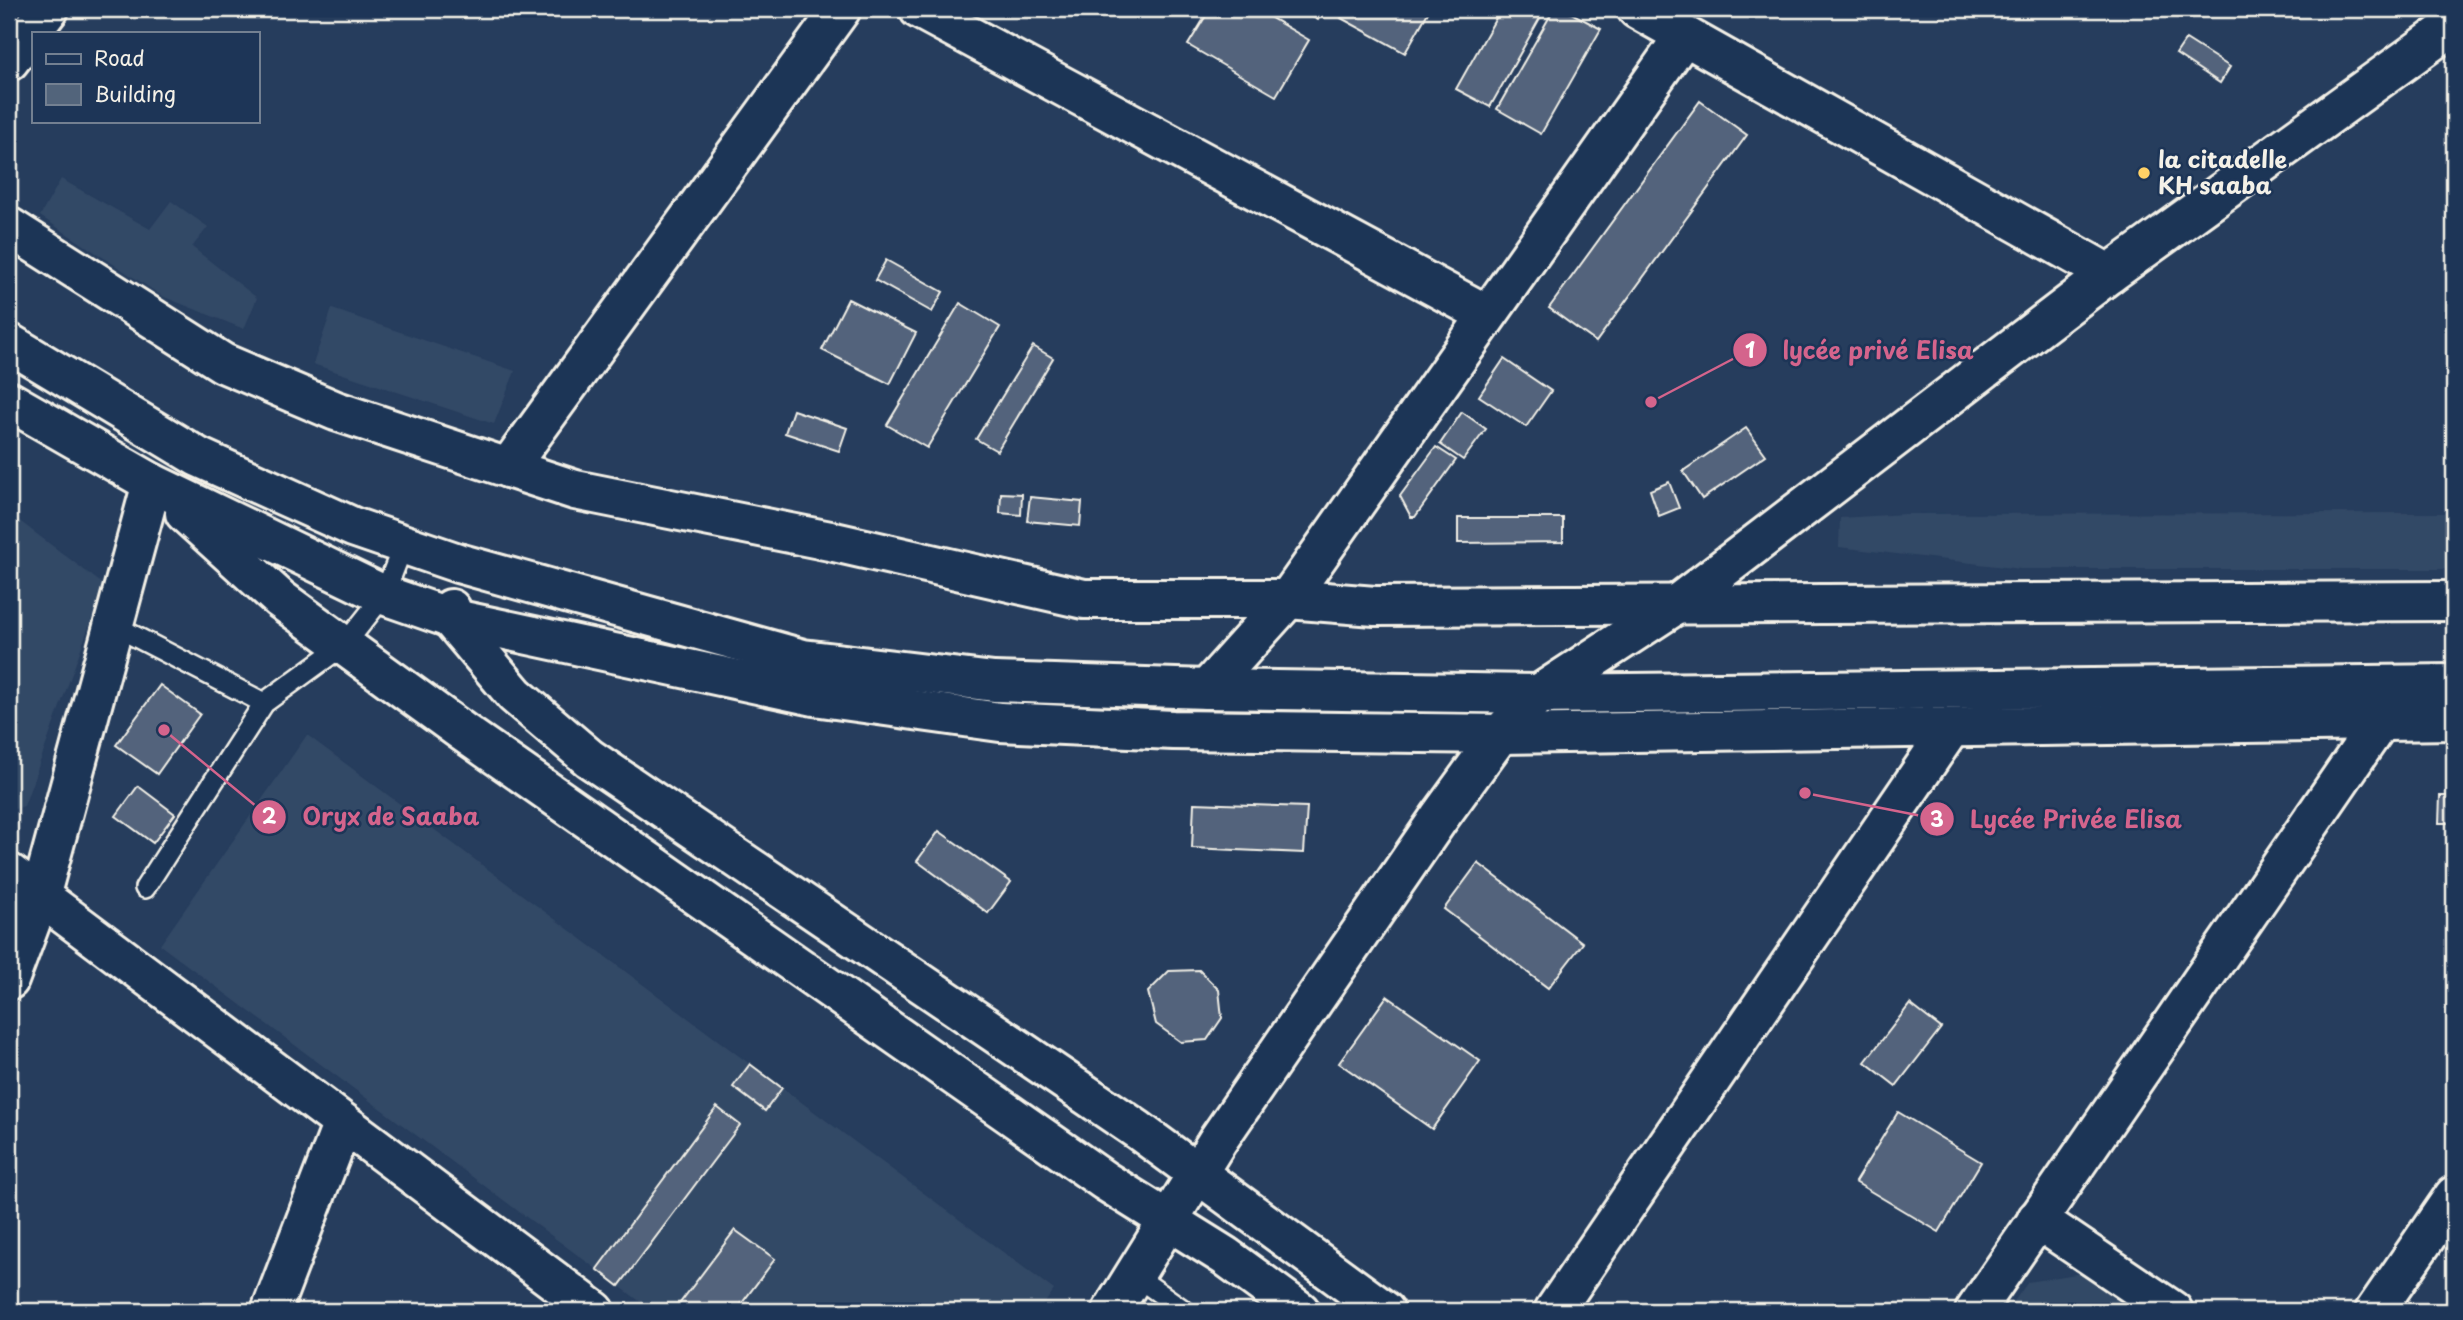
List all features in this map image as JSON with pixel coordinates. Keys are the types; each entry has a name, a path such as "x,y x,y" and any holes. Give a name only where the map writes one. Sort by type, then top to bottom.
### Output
{"street":[{"path":"9,61 49,9"},
{"path":"508,468 841,9"},
{"path":"919,9 1486,314"},
{"path":"1637,9 2109,274"},
{"path":"1112,1311 1234,1117 1500,734 1539,694 1677,604 2109,274 2451,34"},
{"path":"1207,689 1288,599 1684,36"},
{"path":"9,227 223,363 336,411 575,490 830,541 1084,600 1288,599 1375,606 2454,601"},
{"path":"9,343 198,457 403,547 803,659 994,682 1207,689 1539,694 2454,684"},
{"path":"9,401 152,483 383,595 450,618 814,696 1000,722 1173,730 1500,734 2454,720"},
{"path":"9,980 40,897 152,483"},
{"path":"152,483 280,599 463,732 1105,1181 1225,1256 1300,1311"},
{"path":"458,563 450,618 515,695 589,758 1127,1122 1385,1311"},
{"path":"1975,1311 2381,720"},
{"path":"1554,1311 1950,729"},
{"path":"9,873 595,1311"},
{"path":"271,1311 343,1123"},
{"path":"2375,1311 2454,1196"},
{"path":"2037,1219 2173,1311"}],"lane":[{"path":"145,888 264,703 345,644 383,595 403,547"},
{"path":"113,625 264,703"},
{"path":"1134,1275 1185,1311"}],"shaded area":[{"path":"61,179 150,229 171,201 208,227 192,247 257,298 244,329 162,296 40,216"},
{"path":"332,309 515,371 494,424 313,364"},
{"path":"9,513 104,585 24,806 9,811"},
{"path":"2454,513 2454,569 2021,569 1839,547 1840,518 1905,514"},
{"path":"307,735 1054,1290 1039,1311 653,1311 160,945"},
{"path":"2082,1273 2136,1311 2007,1311 2028,1282"}],"building":[{"path":"1210,9 1256,9 1309,40 1276,96 1188,45"},
{"path":"1298,9 1324,9 1318,20"},
{"path":"1346,9 1430,9 1405,53 1341,18"},
{"path":"1501,9 1545,9 1490,107 1456,89"},
{"path":"1554,9 1564,9 1601,29 1541,134 1497,109"},
{"path":"2186,39 2230,67 2220,83 2176,54"},
{"path":"1700,101 1747,135 1596,342 1549,308"},
{"path":"886,260 943,292 932,312 875,280"},
{"path":"848,299 916,333 890,384 822,350"},
{"path":"960,303 1000,327 927,448 887,425"},
{"path":"1033,346 1053,358 997,451 976,439"},
{"path":"1504,359 1551,391 1526,427 1479,396"},
{"path":"793,410 847,428 839,451 785,433"},
{"path":"1462,412 1486,429 1463,460 1440,444"},
{"path":"1746,428 1766,455 1702,499 1683,471"},
{"path":"1436,447 1456,460 1415,517 1411,517 1400,496"},
{"path":"1669,482 1679,508 1659,516 1650,490"},
{"path":"1001,493 1022,494 1021,515 1000,513"},
{"path":"1030,497 1082,502 1080,526 1027,521"},
{"path":"1458,518 1563,518 1563,542 1458,543"},
{"path":"160,685 200,714 157,774 116,745"},
{"path":"138,786 175,814 153,843 116,816"},
{"path":"2440,796 2454,796 2454,823 2439,823"},
{"path":"1194,803 1307,807 1304,853 1192,848"},
{"path":"939,831 1011,882 988,913 917,861"},
{"path":"1478,863 1583,943 1548,988 1444,909"},
{"path":"1199,970 1219,990 1222,1018 1207,1040 1181,1042 1156,1024 1148,992 1169,971"},
{"path":"1387,996 1480,1061 1432,1129 1339,1063"},
{"path":"1910,1004 1941,1028 1896,1086 1865,1062"},
{"path":"750,1064 782,1088 765,1111 733,1087"},
{"path":"717,1107 740,1125 619,1286 597,1269"},
{"path":"1898,1112 1981,1162 1939,1232 1855,1182"},
{"path":"735,1230 775,1259 736,1311 674,1311"}],"place":[{"name":"la citadelle KH saaba","path":"2144,173"},
{"name":"lycée privé Elisa","path":"1651,402"},
{"name":"Oryx de Saaba","path":"164,730"},
{"name":"Lycée Privée Elisa","path":"1805,793"}]}
